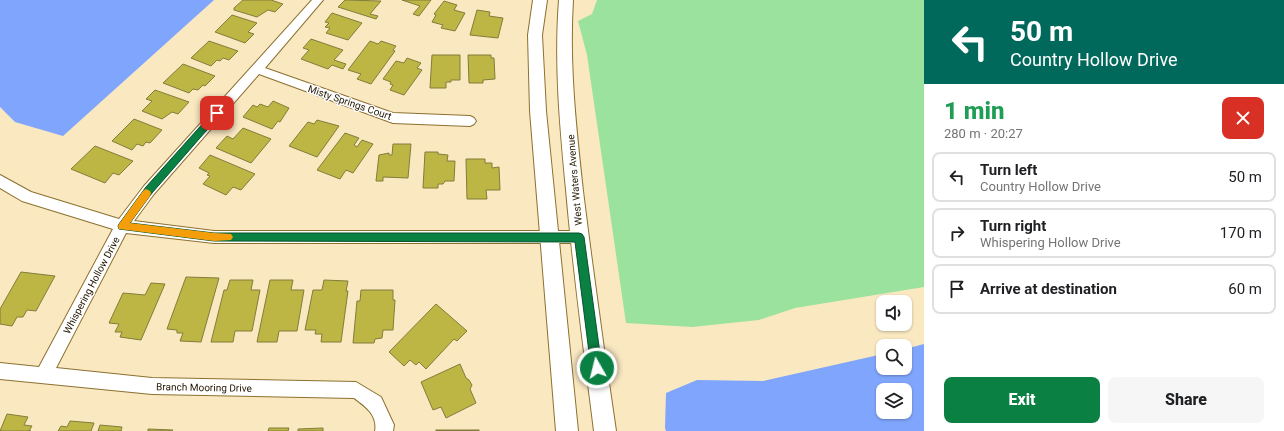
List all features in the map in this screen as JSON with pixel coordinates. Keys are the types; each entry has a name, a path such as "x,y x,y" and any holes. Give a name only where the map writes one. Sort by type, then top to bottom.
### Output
{"street":[{"name":"Whispering Hollow Drive","path":"44,375 122,226 149,190 318,0"},
{"path":"540,0 535,35 538,111 567,431"},
{"name":"West Waters Avenue","path":"566,0 564,64 579,237 605,431"},
{"name":"Misty Springs Court","path":"256,69 394,118 470,120"},
{"path":"0,182 27,197 122,226 214,237 579,237"},
{"name":"Branch Mooring Drive","path":"0,371 152,386 356,390 375,403 385,425 384,431"}],"green space":[{"path":"597,0 924,0 924,287 795,308 759,320 692,327 626,323 587,55 578,21 592,14"}],"water":[{"path":"0,0 214,0 63,136 15,122 0,107"},
{"path":"924,344 924,431 666,431 666,393 697,380 763,381 876,356 876,375 912,375 912,347"}],"building":[{"path":"243,0 271,0 283,4 275,12 268,10 257,17 234,10 234,8"},
{"path":"345,0 381,1 370,14 378,16 376,19 338,7"},
{"path":"402,0 431,0 419,16 413,14 420,6"},
{"path":"444,1 457,5 454,10 465,13 455,31 441,28 443,25 432,22 436,15 434,14"},
{"path":"477,10 490,12 489,16 503,18 498,38 470,35"},
{"path":"332,13 362,23 348,40 326,33 330,28 325,27 329,23 325,22"},
{"path":"232,15 257,23 248,32 254,34 245,43 215,32"},
{"path":"311,39 343,50 334,60 346,64 343,69 332,65 328,69 301,59 309,50 303,48"},
{"path":"209,41 238,51 229,60 223,58 220,61 217,60 211,66 191,58"},
{"path":"370,41 378,44 381,41 396,46 393,50 395,51 371,84 357,79 361,74 348,70"},
{"path":"432,55 460,55 460,80 451,80 451,82 446,82 446,88 430,88"},
{"path":"468,55 491,55 491,58 494,58 495,79 483,80 483,83 469,83"},
{"path":"407,58 421,63 417,68 422,70 404,95 390,90 393,85 390,84 391,82 383,79 396,61 404,63"},
{"path":"183,64 215,76 205,86 203,85 198,90 193,89 189,93 163,83"},
{"path":"155,90 189,102 178,114 172,112 162,119 142,111 152,101 146,99"},
{"path":"273,101 289,108 280,122 278,121 272,129 243,117 253,105 257,107 260,104 268,107"},
{"path":"134,119 162,130 150,143 146,142 143,146 137,144 132,150 112,141"},
{"path":"317,120 339,126 317,157 289,146 308,122 314,124"},
{"path":"243,128 271,139 251,163 216,148 227,136 233,139"},
{"path":"345,133 359,138 354,145 357,147 362,140 373,144 353,173 346,170 340,179 317,170"},
{"path":"393,144 411,144 408,178 383,177 383,181 376,181 379,155 389,153 389,155 392,155"},
{"path":"95,146 133,161 119,175 113,173 105,183 71,169"},
{"path":"425,152 438,152 438,154 448,155 447,161 455,161 454,181 445,181 443,184 438,184 438,188 423,188"},
{"path":"210,155 255,174 241,190 233,187 226,195 203,184 210,176 207,175 209,173 199,168"},
{"path":"466,159 485,159 485,163 492,163 492,168 499,167 500,190 486,190 487,199 467,199"},
{"path":"21,272 55,276 36,311 27,310 23,317 17,317 12,326 0,324 0,309"},
{"path":"186,277 219,278 201,342 180,341 183,333 177,333 177,330 167,329"},
{"path":"230,280 253,280 251,290 260,290 252,331 235,331 233,342 211,342 224,290 227,290"},
{"path":"270,280 293,280 291,290 304,290 297,331 279,331 277,342 257,342"},
{"path":"324,280 348,281 341,342 321,342 322,334 315,334 316,330 305,330 313,290 322,290"},
{"path":"151,283 165,284 141,340 120,337 122,332 115,332 119,324 109,323 123,293 145,295"},
{"path":"361,290 393,290 393,300 395,300 393,330 383,330 382,338 375,339 374,343 353,343 357,301 360,301"},
{"path":"436,304 467,331 457,341 454,339 426,369 419,362 416,365 410,360 404,366 389,352"},
{"path":"460,364 466,378 472,385 470,389 476,403 446,418 441,407 433,410 421,382"},
{"path":"7,414 28,417 24,425 32,426 29,431 0,431"},
{"path":"70,421 94,423 91,431 58,431 61,426 67,427"},
{"path":"100,425 122,427 121,431 98,431"},
{"path":"269,428 289,428 288,431 268,431"},
{"path":"323,428 323,431 298,431 298,429"},
{"path":"148,429 173,430 148,431"},
{"path":"479,430 479,431 436,431"}],"slow traffic":[{"path":"146,193 122,226 214,237 228,237"}],"route":[{"path":"217,113 149,190 122,226 214,237 579,237 597,368"}]}
